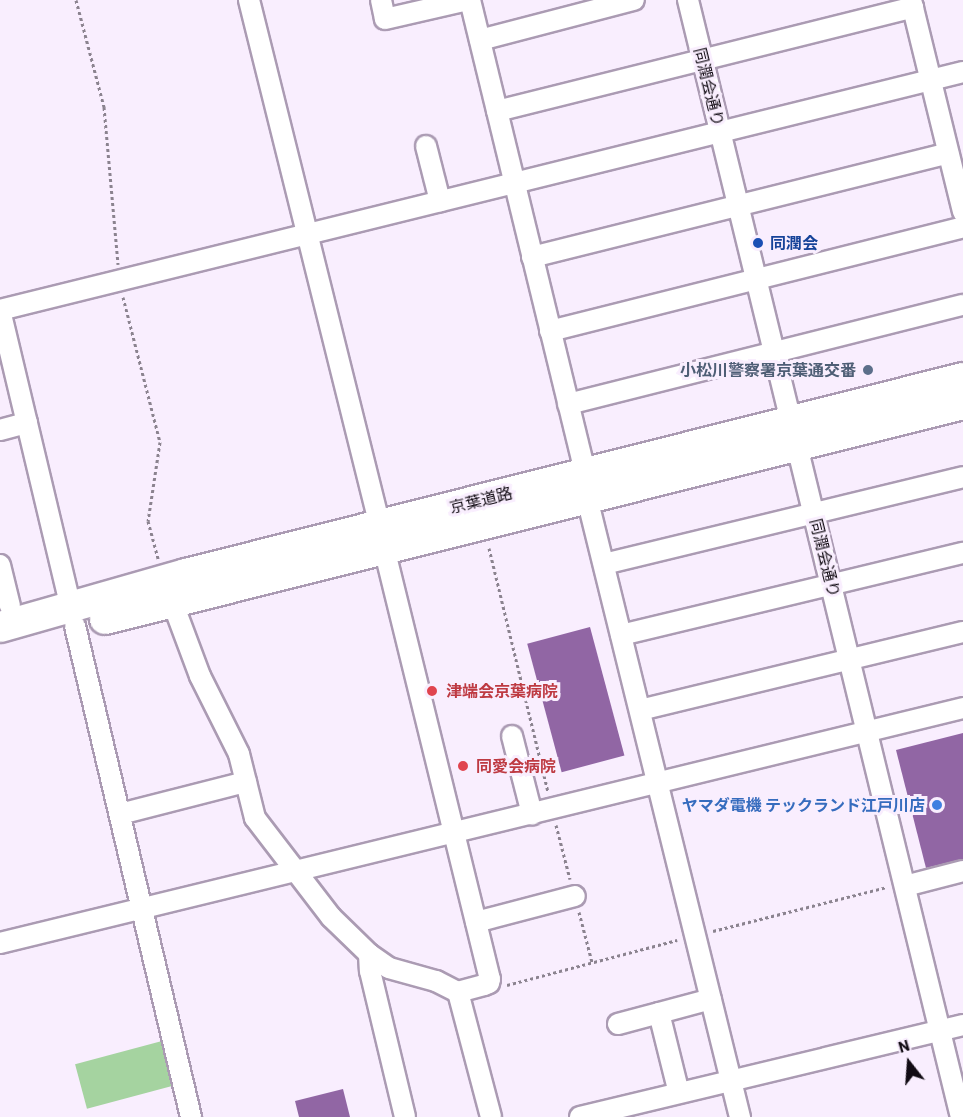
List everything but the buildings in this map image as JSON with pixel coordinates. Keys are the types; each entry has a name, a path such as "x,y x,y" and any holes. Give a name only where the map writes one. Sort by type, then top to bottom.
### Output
{"highway":[{"name":"京葉道路","path":"5,616 73,617 171,602 382,537 794,433 963,378"},
{"name":"京葉道路","path":"794,433 963,404"},
{"name":"京葉道路","path":"0,646 186,574 382,537 483,524 586,486"}],"street":[{"path":"171,602 200,676 239,754 255,818 331,917 369,954 390,968 436,981 458,992 489,983 490,979 249,0"},
{"path":"381,0 385,19 469,0 568,404 621,635 740,1117"},
{"path":"480,40 634,0"},
{"name":"同潤会通り","path":"688,0 961,1117"},
{"path":"497,111 702,60 912,3 963,212"},
{"path":"191,1117 0,310 963,72"},
{"path":"426,146 441,201"},
{"path":"532,256 948,153"},
{"path":"550,331 963,227"},
{"path":"568,404 963,305"},
{"path":"0,430 27,423"},
{"path":"604,564 963,477"},
{"path":"621,635 963,553"},
{"path":"0,565 5,616"},
{"path":"640,710 963,632"},
{"path":"0,943 963,708"},
{"path":"513,736 532,814"},
{"path":"120,814 246,782"},
{"path":"904,884 963,871"},
{"path":"476,922 575,896"},
{"path":"369,954 370,971 405,1117"},
{"path":"458,992 491,1117"},
{"path":"618,1024 711,999"},
{"path":"659,1013 679,1093"},
{"path":"580,1117 963,1024"}],"path":[{"path":"483,524 552,809 592,962"},
{"path":"484,985 498,987 695,935 904,884"}],"green space":[{"path":"162,1041 174,1085 87,1109 75,1064"}],"place":[{"name":"同潤会","path":"758,243"},
{"name":"小松川警察署京葉通交番","path":"868,370"},
{"name":"津端会京葉病院","path":"432,691"},
{"name":"同愛会病院","path":"463,766"},
{"name":"ヤマダ電機 テックランド江戸川店","path":"937,805"}]}
